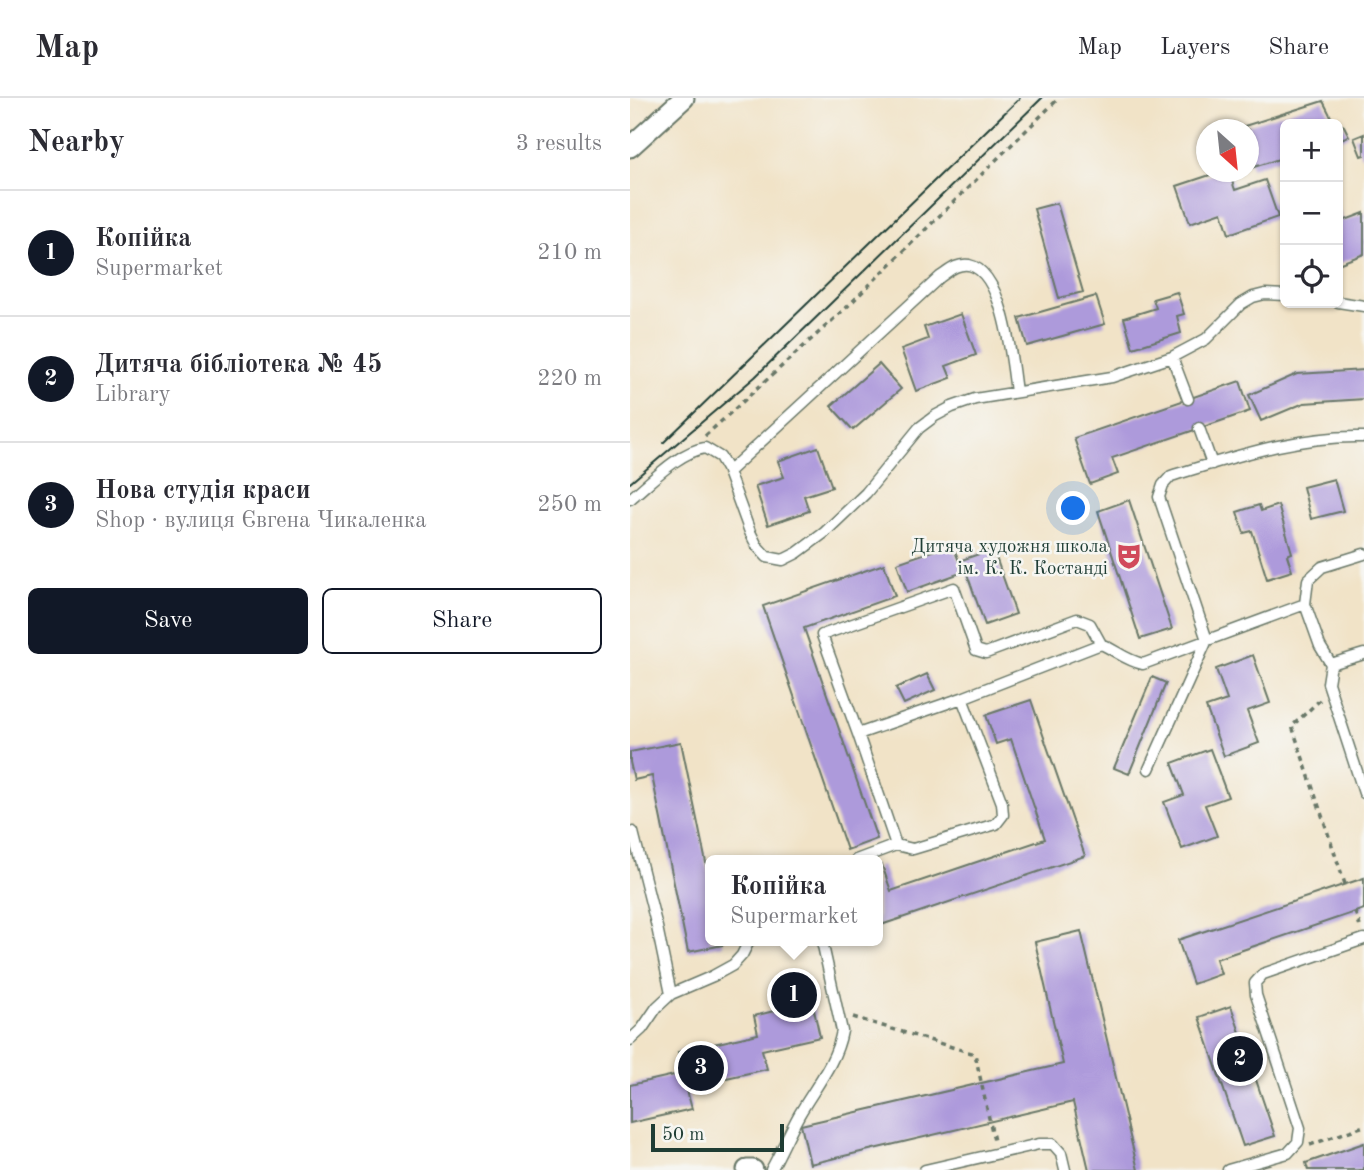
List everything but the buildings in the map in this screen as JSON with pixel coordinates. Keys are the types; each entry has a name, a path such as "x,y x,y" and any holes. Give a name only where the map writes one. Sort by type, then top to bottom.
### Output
{"street":[{"path":"633,139 684,98"},
{"path":"747,1170 753,1170"}],"lane":[{"path":"728,471 954,267 968,265 976,268 993,288 1001,308 1016,392"},
{"path":"630,499 680,458 695,449 705,448 720,457 728,471 757,546 767,557 783,560 824,533 866,493 919,428 935,416 975,399 1112,377 1172,357 1206,339 1241,304 1253,297 1280,295"},
{"path":"1343,303 1364,306"},
{"path":"1172,357 1188,399"},
{"path":"1199,428 1212,464"},
{"path":"1149,769 1207,640 1159,497 1163,485 1171,476 1264,448 1340,436 1364,437"},
{"path":"1364,554 1322,567 1308,580 1305,604 1320,646 1331,664 1328,683 1364,793"},
{"path":"896,845 822,635 954,588 976,650 986,653 1076,619 1090,624 1101,644 1133,662 1143,664 1305,604"},
{"path":"859,734 962,698 1101,644"},
{"path":"1331,664 1364,653"},
{"path":"869,855 896,845 913,849 996,824 1003,815 1002,803 962,698"},
{"path":"633,832 671,994"},
{"path":"1228,1170 1288,1153 1298,1142 1300,1128 1256,995 1255,982 1263,974 1364,939"},
{"path":"630,1040 671,994 733,965 746,946"},
{"path":"771,1170 798,1116 833,1061 840,1044 842,1031 823,946"},
{"path":"925,1170 1039,1144 1053,1144 1061,1153 1065,1170"}],"path":[{"path":"680,458 848,306 1059,98"},
{"path":"1330,690 1292,726 1345,884"},
{"path":"838,1012 975,1054 997,1153"},
{"path":"1288,1153 1364,1126"}],"tram line":[{"path":"663,443 1020,98"},
{"path":"630,483 755,377 1042,98"}],"place":[{"name":"Дитяча художня школа ім. К. К. Костанді","path":"1129,556"},
{"name":"Копійка","path":"794,995"},
{"name":"Дитяча бібліотека № 45","path":"1240,1059"},
{"name":"Нова студія краси","path":"701,1068"}]}
